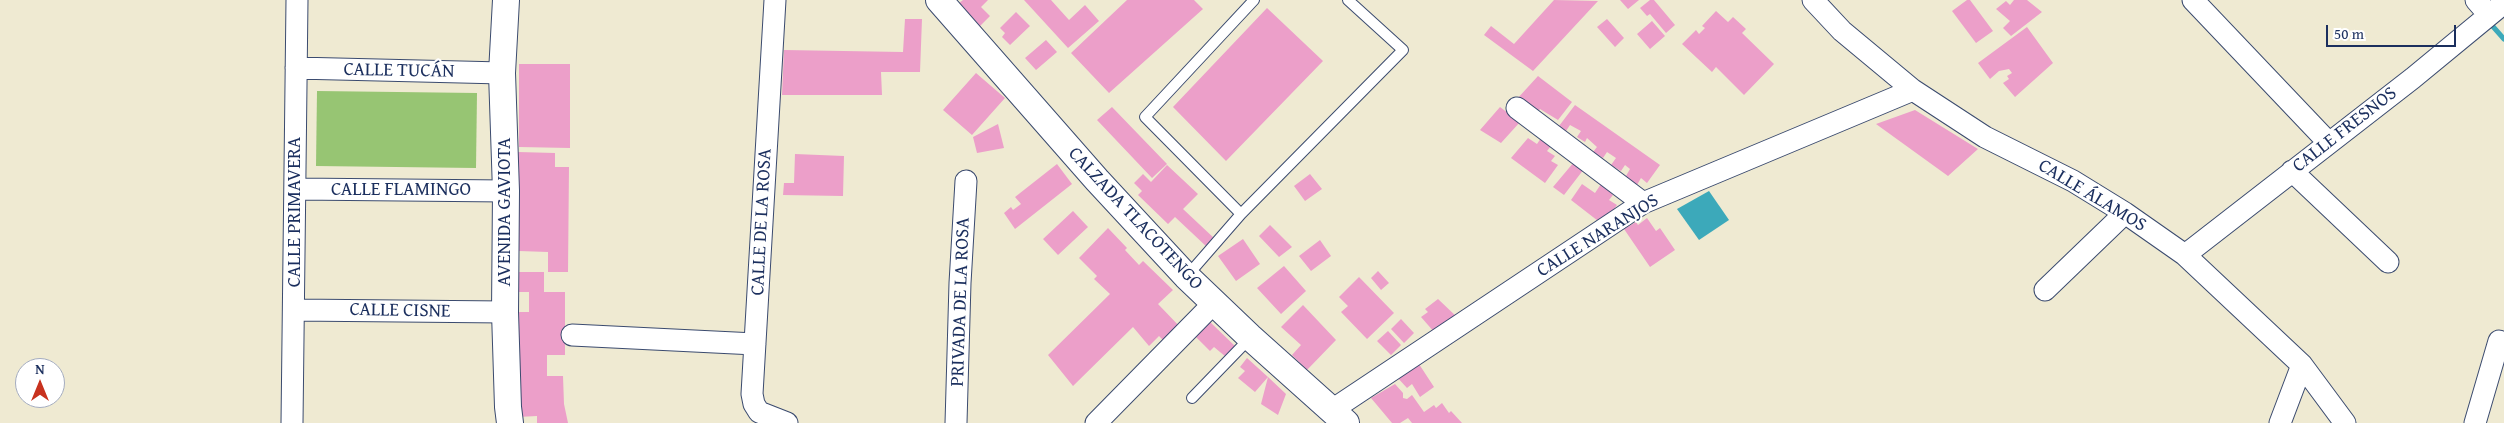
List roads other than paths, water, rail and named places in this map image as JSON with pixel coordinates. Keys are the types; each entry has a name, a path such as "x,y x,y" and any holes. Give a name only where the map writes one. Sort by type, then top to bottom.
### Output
{"street":[{"name":"CALLE PRIMAVERA","path":"292,423 297,0"},
{"name":"AVENIDA GAVIOTA","path":"506,0 502,73 506,191 508,407 510,423"},
{"name":"CALLE DE LA ROSA","path":"775,0 752,394 754,404 760,412 787,423"},
{"name":"CALZADA TLACOTENGO","path":"939,0 1097,180 1186,276 1250,338 1339,416"},
{"name":"CALLE ÁLAMOS","path":"1813,0 1842,30 1912,90 1985,137 2073,181 2125,213 2186,255 2302,365 2345,423"},
{"path":"2193,0 2328,142"},
{"name":"CALLE FRESNOS","path":"2186,255 2328,142 2413,78 2490,6"},
{"name":"CALLE TUCÁN","path":"296,68 502,73"},
{"name":"CALLE NARANJOS","path":"1339,416 1643,203 1912,90"},
{"path":"1517,108 1643,203"},
{"path":"2292,171 2388,262"},
{"name":"PRIVADA DE LA ROSA","path":"956,423 960,283 966,181"},
{"name":"CALLE FLAMINGO","path":"296,189 506,191"},
{"path":"2045,290 2125,213"},
{"path":"1096,423 1214,303"},
{"name":"CALLE CISNE","path":"294,310 506,312"},
{"path":"572,335 755,344"},
{"path":"2474,423 2499,341"},
{"path":"2280,423 2302,365"}],"lane":[{"path":"1241,214 1145,117 1254,0"},
{"path":"1186,276 1241,214 1403,50 1348,0"},
{"path":"1192,398 1250,338"}],"water":[{"path":"1709,191 1729,220 1699,240 1677,209"}],"waterway":[{"path":"2489,22 2504,39"}]}
